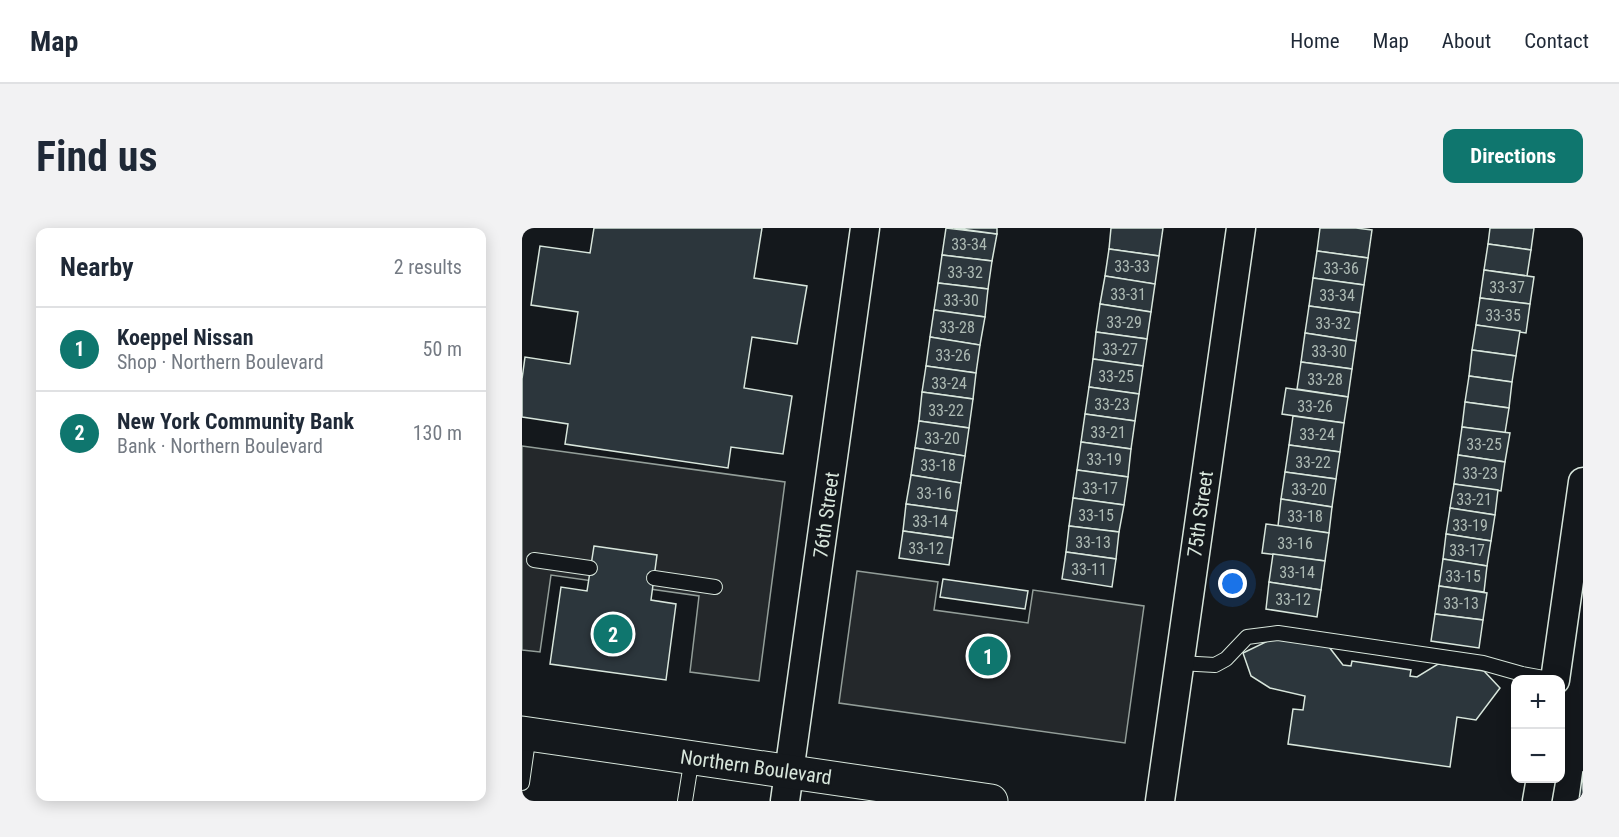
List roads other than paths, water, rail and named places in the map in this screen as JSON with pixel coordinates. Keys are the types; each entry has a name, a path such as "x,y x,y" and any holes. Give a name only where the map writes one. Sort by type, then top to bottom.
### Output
{"main road":[{"name":"Northern Boulevard","path":"526,733 692,758 788,787 991,801"}],"street":[{"name":"76th Street","path":"788,787 865,228"},
{"name":"75th Street","path":"1160,801 1241,228"},
{"path":"1556,675 1583,482"},
{"path":"1538,801 1540,783"}],"lane":[{"path":"534,560 590,568"},
{"path":"654,578 715,586"},
{"path":"1179,663 1215,665 1226,659 1247,637 1278,633 1483,663 1528,675"},
{"path":"522,783 526,733"},
{"path":"685,801 692,758"}],"place":[{"name":"New York Community Bank","path":"613,634"},
{"name":"Koeppel Nissan","path":"988,656"}]}
